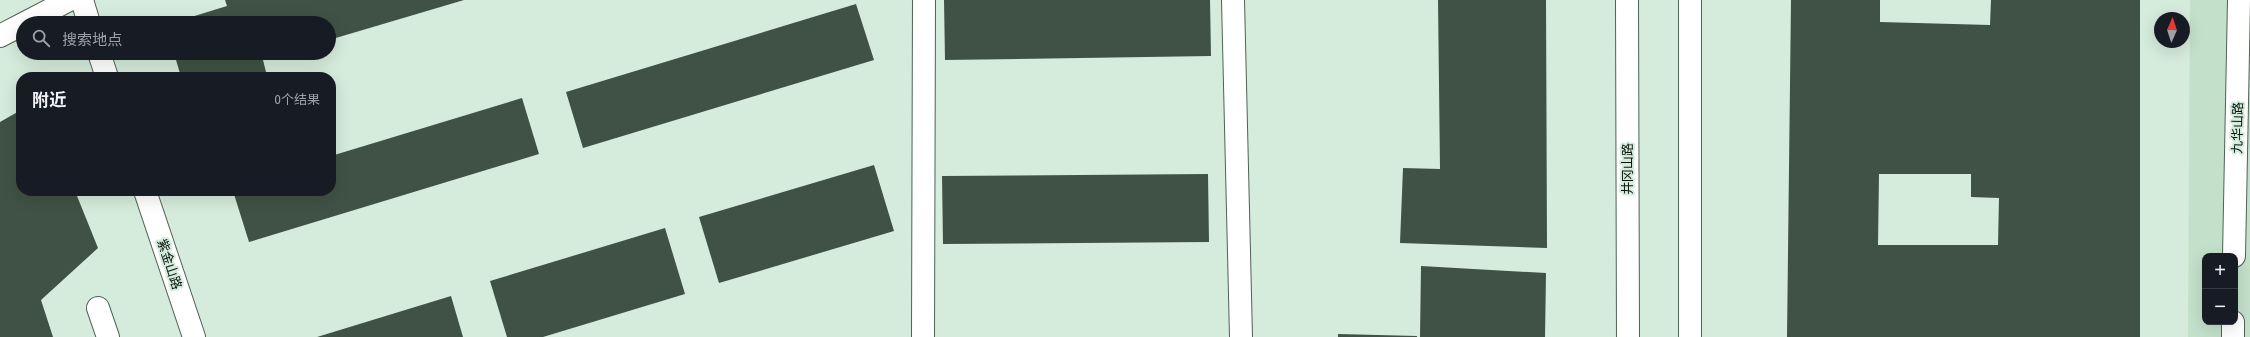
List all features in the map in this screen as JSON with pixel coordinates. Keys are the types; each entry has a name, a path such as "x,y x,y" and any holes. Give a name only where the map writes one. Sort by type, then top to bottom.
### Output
{"street":[{"path":"39,16 69,0"},
{"path":"82,0 87,16"},
{"path":"922,337 924,0"},
{"path":"1233,0 1241,337"},
{"name":"井冈山路","path":"1627,0 1628,337"},
{"path":"1690,0 1690,337"},
{"name":"九华山路","path":"2234,253 2239,0"},
{"path":"0,36 16,28"},
{"path":"101,60 105,72"},
{"name":"紫金山路","path":"147,196 194,337"},
{"path":"98,308 108,337"},
{"path":"2233,325 2233,337"}],"shaded area":[{"path":"2190,0 2250,0 2250,337 2188,337"}],"building":[{"path":"225,0 464,0 336,38 336,16 194,16 227,6"},
{"path":"944,0 1210,0 1211,56 945,60"},
{"path":"1438,0 1546,0 1547,248 1400,243 1403,168 1440,169"},
{"path":"1791,0 1880,0 1880,22 1990,25 1991,0 2140,0 2140,337 1787,337","holes":["1879,174 1971,174 1971,197 1999,198 1998,245 1878,245"]},
{"path":"856,4 874,60 583,148 566,92"},
{"path":"176,60 263,60 266,72 180,72"},
{"path":"522,98 539,154 249,242 235,196 336,196 336,154"},
{"path":"16,113 16,196 77,196 98,248 41,300 53,337 0,337 0,122"},
{"path":"874,165 894,231 719,283 699,217"},
{"path":"1208,174 1209,242 943,244 942,176"},
{"path":"665,228 685,294 543,337 507,337 490,281"},
{"path":"1421,266 1546,273 1545,337 1420,337"},
{"path":"451,296 463,337 317,337"},
{"path":"1338,334 1417,336 1417,337 1338,337"}]}
